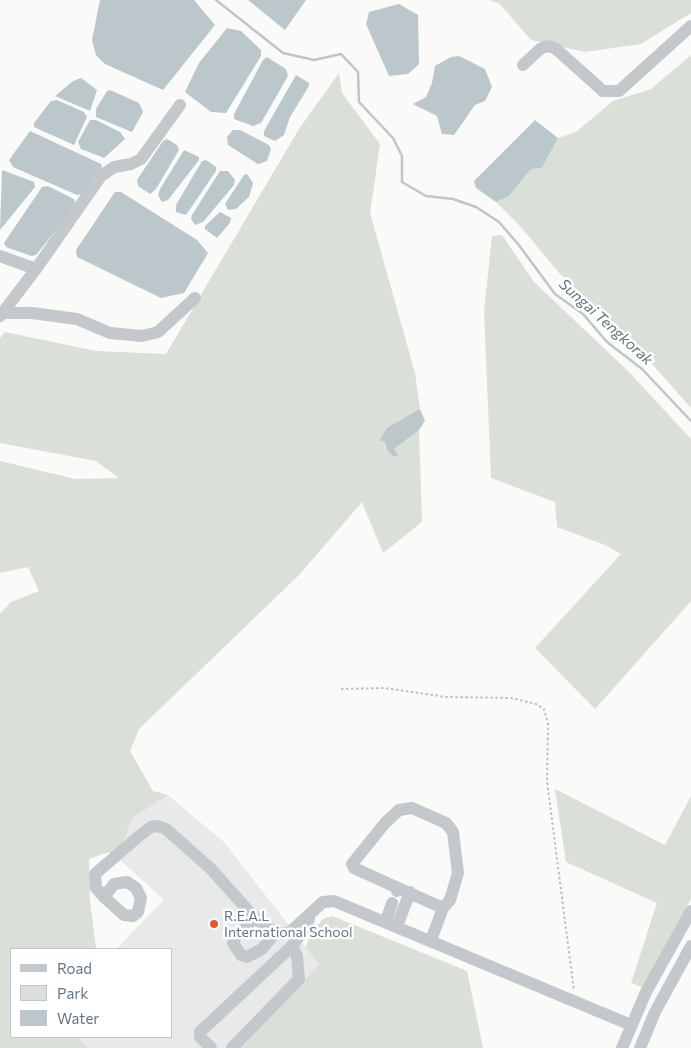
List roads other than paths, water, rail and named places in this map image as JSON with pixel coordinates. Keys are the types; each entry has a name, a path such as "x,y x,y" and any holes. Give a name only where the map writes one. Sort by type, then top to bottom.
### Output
{"street":[{"path":"523,65 540,49 548,46 555,48 602,91 619,91 691,26"},
{"path":"1,315 36,269 101,176 114,167 131,164 141,158 180,106"},
{"path":"0,256 36,269"},
{"path":"1,315 62,316 77,319 110,333 142,336 158,332 195,298"},
{"path":"431,940 443,908 450,900 458,873 453,832 446,823 412,808 399,810 385,823 352,864 354,868 443,908"},
{"path":"104,897 96,888 95,874 139,836 151,827 158,826 166,829 211,869 255,918 268,929 295,938"},
{"path":"391,924 402,890"},
{"path":"210,1048 200,1037 200,1032 295,938 317,906 328,900 431,940 631,1025"},
{"path":"391,924 392,903"},
{"path":"622,1048 631,1025 691,911"},
{"path":"255,918 236,936 233,943 241,955 247,957 262,949 276,932"},
{"path":"232,1048 299,979 295,938"},
{"path":"640,1048 655,1012 687,961 691,946"},
{"path":"668,954 687,961"}],"water":[{"path":"100,0 194,0 215,25 163,90 105,64 96,55 92,40"},
{"path":"248,0 306,0 285,30"},
{"path":"399,4 418,15 419,64 408,74 389,76 366,24 369,12"},
{"path":"227,28 241,31 261,50 261,56 226,113 211,112 185,92 199,63"},
{"path":"459,56 485,69 492,87 485,101 475,105 454,135 442,134 437,116 413,104 426,97 432,83 435,66 451,57"},
{"path":"267,57 286,69 288,76 261,123 253,126 234,119 234,114 263,60"},
{"path":"296,75 309,83 309,86 290,117 284,135 275,141 264,136 264,131"},
{"path":"81,78 97,90 90,111 55,96 73,81"},
{"path":"110,90 139,103 143,112 132,132 96,117 96,109 107,91"},
{"path":"57,100 84,112 87,117 74,145 34,127 34,123 51,101"},
{"path":"90,120 96,120 120,132 125,139 104,158 81,149 78,142"},
{"path":"535,120 558,138 542,168 531,169 509,196 496,202 476,188 474,181"},
{"path":"233,130 240,130 269,145 271,149 267,161 258,164 228,145 227,137"},
{"path":"30,131 101,164 102,168 83,194 77,195 13,167 9,160"},
{"path":"167,139 177,145 179,150 156,189 150,194 138,186 137,180 163,141"},
{"path":"184,150 199,157 199,160 168,200 162,202 158,195 160,189"},
{"path":"206,160 216,167 216,171 186,215 176,212 176,205 202,161"},
{"path":"2,170 34,182 35,187 0,230"},
{"path":"220,171 228,171 235,180 234,185 203,222 195,225 191,219 192,215"},
{"path":"247,174 253,183 249,197 236,209 228,210 225,204 244,175"},
{"path":"48,186 74,199 76,205 36,255 31,256 6,247 4,243 42,187"},
{"path":"115,192 121,192 197,240 208,253 184,293 161,298 77,257 76,250"},
{"path":"220,212 231,218 230,223 217,238 205,229 205,226"},
{"path":"420,409 425,421 419,430 394,449 398,456 395,457 388,451 385,442 380,440 387,428"}],"waterway":[{"name":"Sungai Tengkorak","path":"216,0 283,53 314,60 341,54 358,72 359,102 393,138 402,156 402,182 426,196 453,199 476,207 499,222 555,294 583,314 607,342 642,369 691,421"}],"place":[{"name":"R.E.A.L International School","path":"214,924"}]}
